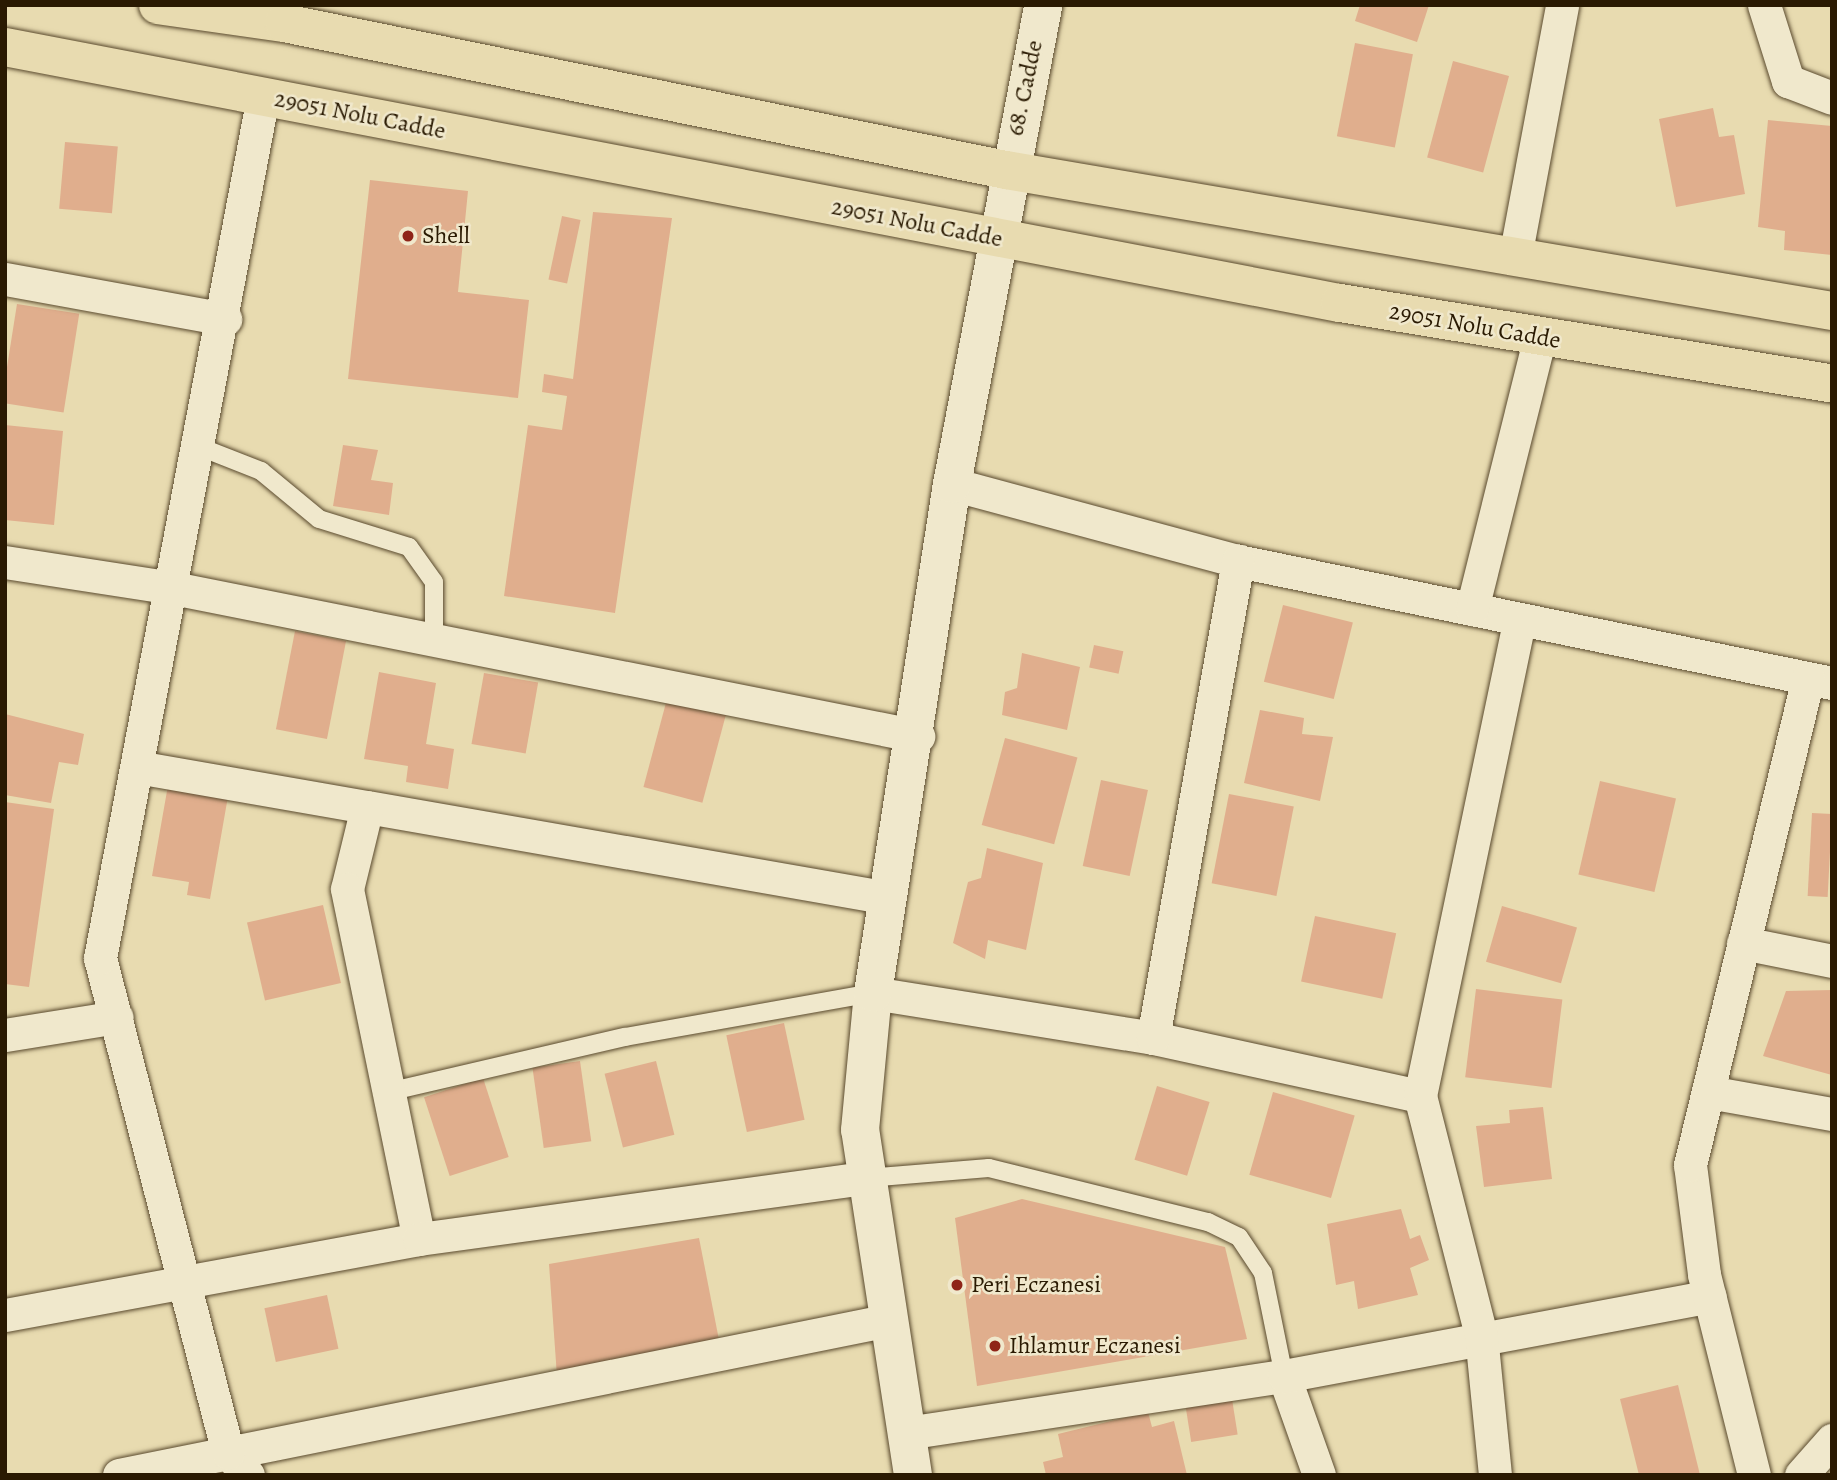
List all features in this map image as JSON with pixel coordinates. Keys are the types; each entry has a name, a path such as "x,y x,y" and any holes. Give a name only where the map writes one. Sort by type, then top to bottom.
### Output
{"main road":[{"path":"158,5 286,14 1006,170 1832,311"},
{"name":"29051 Nolu Cadde","path":"5,47 997,239 1540,337 1832,384"}],"street":[{"name":"68. Cadde","path":"913,1475 860,1130 873,993 918,736 952,484 997,239 1006,170 1043,5"},
{"path":"1515,257 1562,5"},
{"path":"1764,5 1788,81 1832,98"},
{"path":"238,1464 186,1285 100,958 225,319 262,96"},
{"path":"5,279 225,319"},
{"path":"1472,610 1540,337"},
{"path":"952,484 1238,561 1519,621 1820,680 1743,943 1690,1165 1710,1296 1754,1475"},
{"path":"1153,1038 1238,561"},
{"path":"5,562 173,588 918,736"},
{"path":"1495,1475 1481,1335 1420,1096 1519,621"},
{"path":"137,767 888,898"},
{"path":"367,807 347,889 419,1239"},
{"path":"1743,943 1832,961"},
{"path":"873,993 1153,1038 1420,1096"},
{"path":"5,1035 117,1017"},
{"path":"1708,1092 1832,1114"},
{"path":"5,1315 186,1285 419,1239 867,1178"},
{"path":"906,1433 1284,1377 1481,1335 1710,1296"},
{"path":"119,1475 238,1464 889,1320"},
{"path":"1284,1377 1319,1475"},
{"path":"1801,1475 1832,1440"}],"lane":[{"path":"200,447 261,471 319,519 409,547 435,582 434,640"},
{"path":"388,1092 625,1037 873,993"},
{"path":"867,1178 989,1168 1208,1222 1240,1237 1264,1273 1284,1377"}],"building":[{"path":"1360,5 1429,5 1417,42 1355,21"},
{"path":"1355,43 1413,54 1395,148 1337,136"},
{"path":"1453,61 1509,76 1483,173 1427,158"},
{"path":"1713,108 1719,137 1734,135 1745,194 1676,207 1659,119"},
{"path":"1768,120 1832,126 1832,255 1784,250 1785,231 1758,227"},
{"path":"65,142 118,147 112,213 59,209"},
{"path":"370,180 468,191 458,292 529,300 518,398 348,379"},
{"path":"593,212 672,218 615,613 504,596 528,425 562,430 567,396 542,392 544,374 573,379"},
{"path":"562,216 581,220 567,284 548,280"},
{"path":"17,304 79,314 64,413 5,403 5,380"},
{"path":"5,425 63,431 54,525 5,520"},
{"path":"343,445 378,450 371,480 393,483 389,515 333,506"},
{"path":"1283,605 1353,622 1334,699 1264,682"},
{"path":"295,631 346,641 327,739 276,729"},
{"path":"1094,645 1123,651 1119,674 1089,667"},
{"path":"1022,653 1080,667 1067,730 1002,715 1005,692 1017,688"},
{"path":"379,672 436,683 426,744 454,749 448,789 406,782 408,766 364,759"},
{"path":"484,673 538,683 526,753 471,744"},
{"path":"667,699 726,715 702,803 643,787"},
{"path":"1260,710 1304,718 1302,734 1333,737 1320,801 1244,783"},
{"path":"5,714 84,734 78,765 59,762 51,803 5,795"},
{"path":"1005,738 1077,757 1054,844 982,825"},
{"path":"170,774 230,785 210,899 187,895 189,882 152,876"},
{"path":"1101,780 1148,790 1130,876 1083,866"},
{"path":"1600,781 1676,799 1654,892 1578,875"},
{"path":"1229,794 1294,807 1276,896 1212,883"},
{"path":"5,802 54,809 29,987 5,984"},
{"path":"1812,813 1832,814 1828,897 1808,896"},
{"path":"987,848 1043,863 1026,950 988,940 985,959 953,943 968,882 981,878"},
{"path":"323,905 341,983 265,1000 247,923"},
{"path":"1502,906 1577,927 1561,983 1486,962"},
{"path":"1315,916 1396,933 1382,999 1301,982"},
{"path":"1476,989 1562,1000 1552,1088 1465,1077"},
{"path":"1832,990 1832,1075 1763,1056 1786,991"},
{"path":"784,1023 805,1120 747,1132 726,1035"},
{"path":"580,1061 591,1141 544,1148 532,1068"},
{"path":"656,1061 674,1135 623,1148 605,1074"},
{"path":"483,1078 509,1157 450,1176 424,1097"},
{"path":"1157,1086 1210,1102 1187,1176 1134,1160"},
{"path":"1273,1092 1355,1115 1331,1198 1249,1175"},
{"path":"1543,1107 1552,1179 1484,1187 1476,1126 1510,1123 1509,1110"},
{"path":"1022,1199 1225,1247 1247,1339 977,1386 955,1218"},
{"path":"1401,1209 1410,1239 1420,1235 1429,1260 1410,1268 1418,1295 1358,1309 1354,1281 1336,1285 1327,1224"},
{"path":"699,1238 719,1340 557,1376 549,1264"},
{"path":"327,1295 338,1349 276,1362 264,1308"},
{"path":"1678,1385 1700,1475 1639,1475 1620,1399"},
{"path":"1232,1399 1238,1435 1191,1442 1186,1406"},
{"path":"1148,1412 1152,1427 1174,1421 1187,1475 1046,1475 1043,1462 1063,1457 1058,1434"}],"place":[{"name":"Shell","path":"408,236"},
{"name":"Peri Eczanesi","path":"957,1285"},
{"name":"Ihlamur Eczanesi","path":"995,1346"}]}
